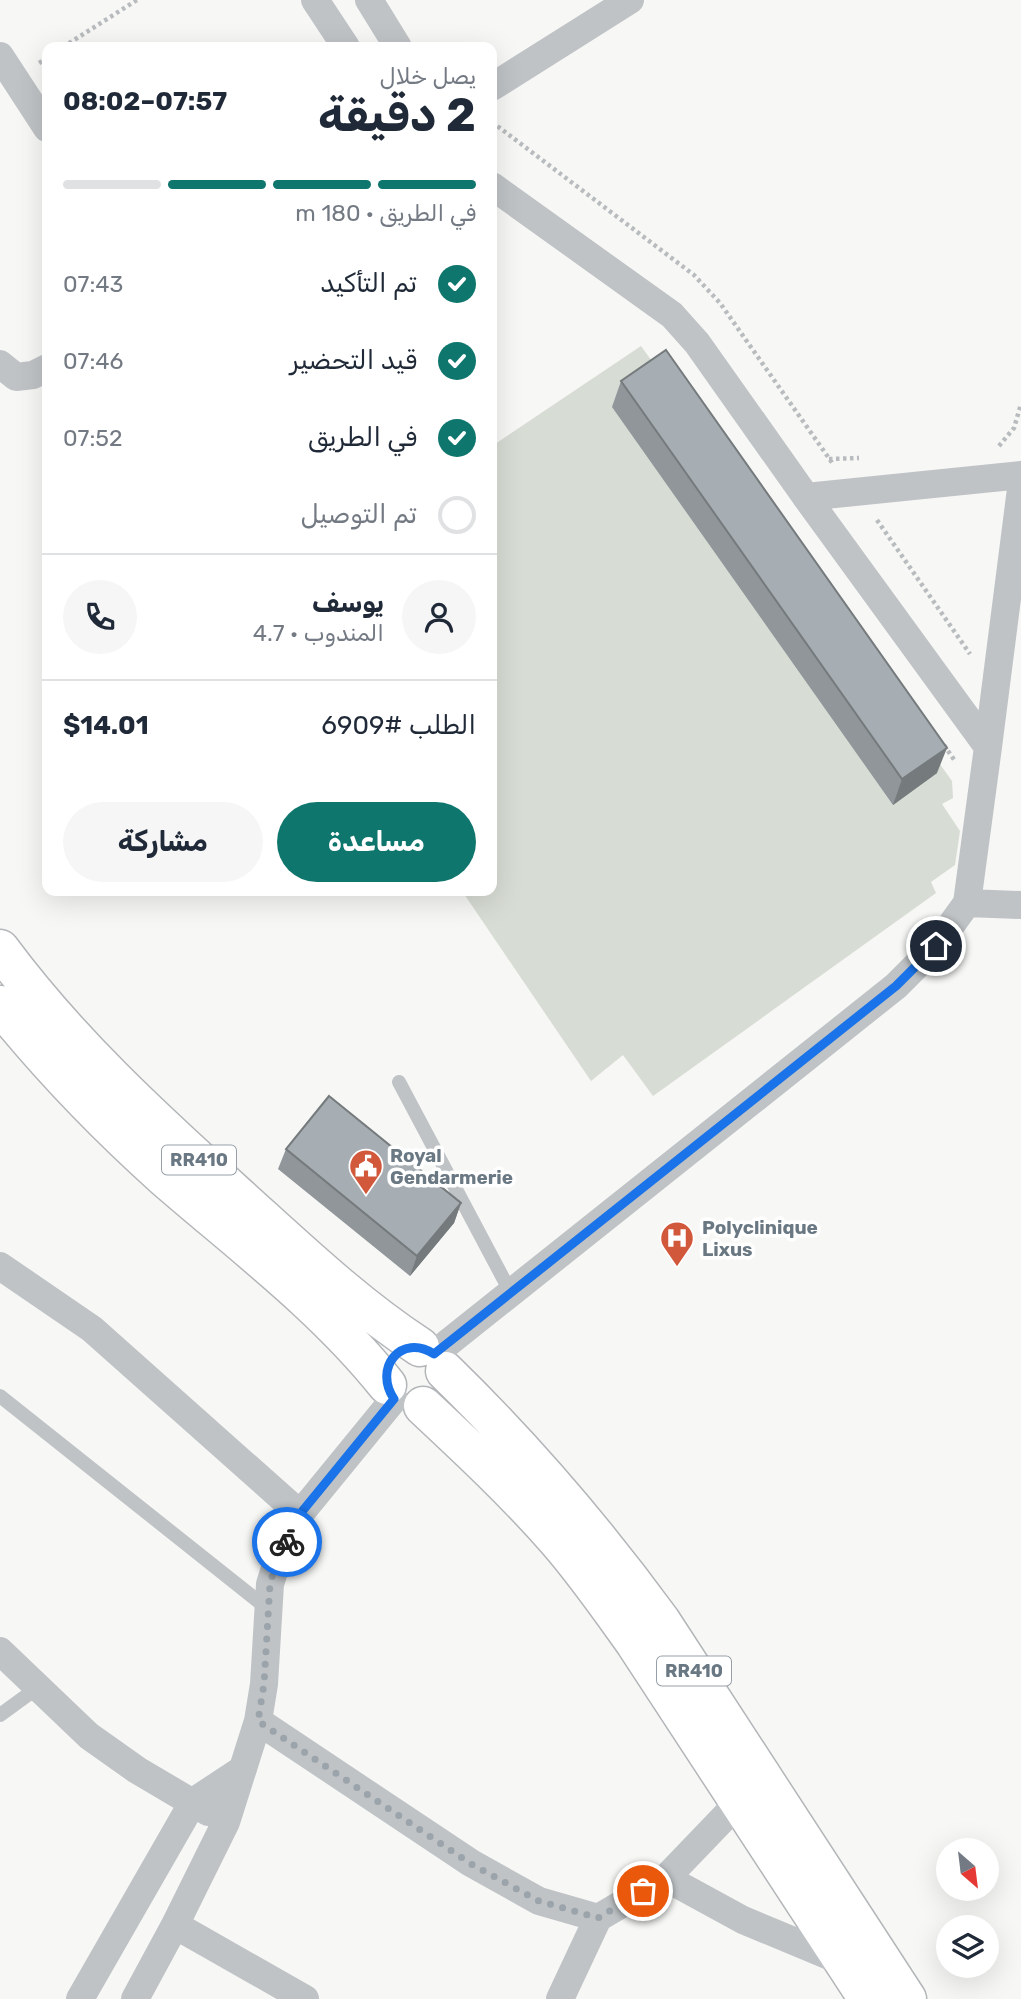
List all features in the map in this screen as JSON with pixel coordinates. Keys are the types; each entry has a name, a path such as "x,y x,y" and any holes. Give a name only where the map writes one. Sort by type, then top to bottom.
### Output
{"highway":[{"name":"RR410","path":"0,949 45,1006 137,1103 342,1290 433,1357 538,1466 638,1589 669,1633 907,1999"},
{"name":"RR410","path":"0,1005 65,1080 113,1129 323,1315 401,1397 516,1495 559,1542 635,1643 868,1999"},
{"path":"408,1348 433,1357 445,1382 440,1393 433,1401 401,1397 386,1373 390,1362 398,1353 408,1348"}],"street":[{"path":"315,0 343,42"},
{"path":"369,0 395,42"},
{"path":"497,84 630,0"},
{"path":"0,56 42,120"},
{"path":"497,190 672,315 697,343 988,747"},
{"path":"0,364 16,377 33,375 42,370"},
{"path":"806,497 1021,475"},
{"path":"433,1357 896,986 936,946 967,903 1021,489"},
{"path":"967,903 1021,905"},
{"path":"0,1266 92,1329 300,1514"},
{"path":"135,1999 175,1926 226,1822 258,1721 264,1684 270,1584 276,1562 300,1514 401,1397"},
{"path":"0,1651 89,1737 137,1770 226,1822"},
{"path":"258,1721 471,1864 539,1901 598,1918"},
{"path":"80,1999 193,1802 243,1769"},
{"path":"560,1999 598,1918 666,1878 740,1802"},
{"path":"666,1878 743,1920 844,1962"},
{"path":"175,1926 305,1999"}],"lane":[{"path":"399,1082 511,1293"},
{"path":"0,1396 268,1609"},
{"path":"0,1715 37,1688"}],"path":[{"path":"71,42 137,0"},
{"path":"992,450 1008,438 1021,404"},
{"path":"828,459 867,458"},
{"path":"872,513 972,657 981,654"},
{"path":"943,744 982,801"}],"shaded area":[{"path":"641,346 952,781 953,798 942,804 960,831 955,865 931,882 936,893 653,1096 623,1055 591,1081 465,896 497,896 497,443"}],"building":[{"path":"666,350 947,748 902,779 621,381"},
{"name":"Royal Gendarmerie","path":"329,1096 461,1203 417,1256 286,1149"}],"way so far":[{"path":"287,1542 276,1562 270,1584 264,1684 258,1721 471,1864 539,1901 598,1918 643,1891"}],"place":[{"name":"Royal Gendarmerie","path":"366,1196"},
{"name":"Polyclinique Lixus","path":"677,1268"}],"route":[{"path":"287,1542 300,1514 394,1399 387,1385 386,1373 390,1362 398,1353 408,1348 420,1347 434,1354 896,986 936,946"}]}
